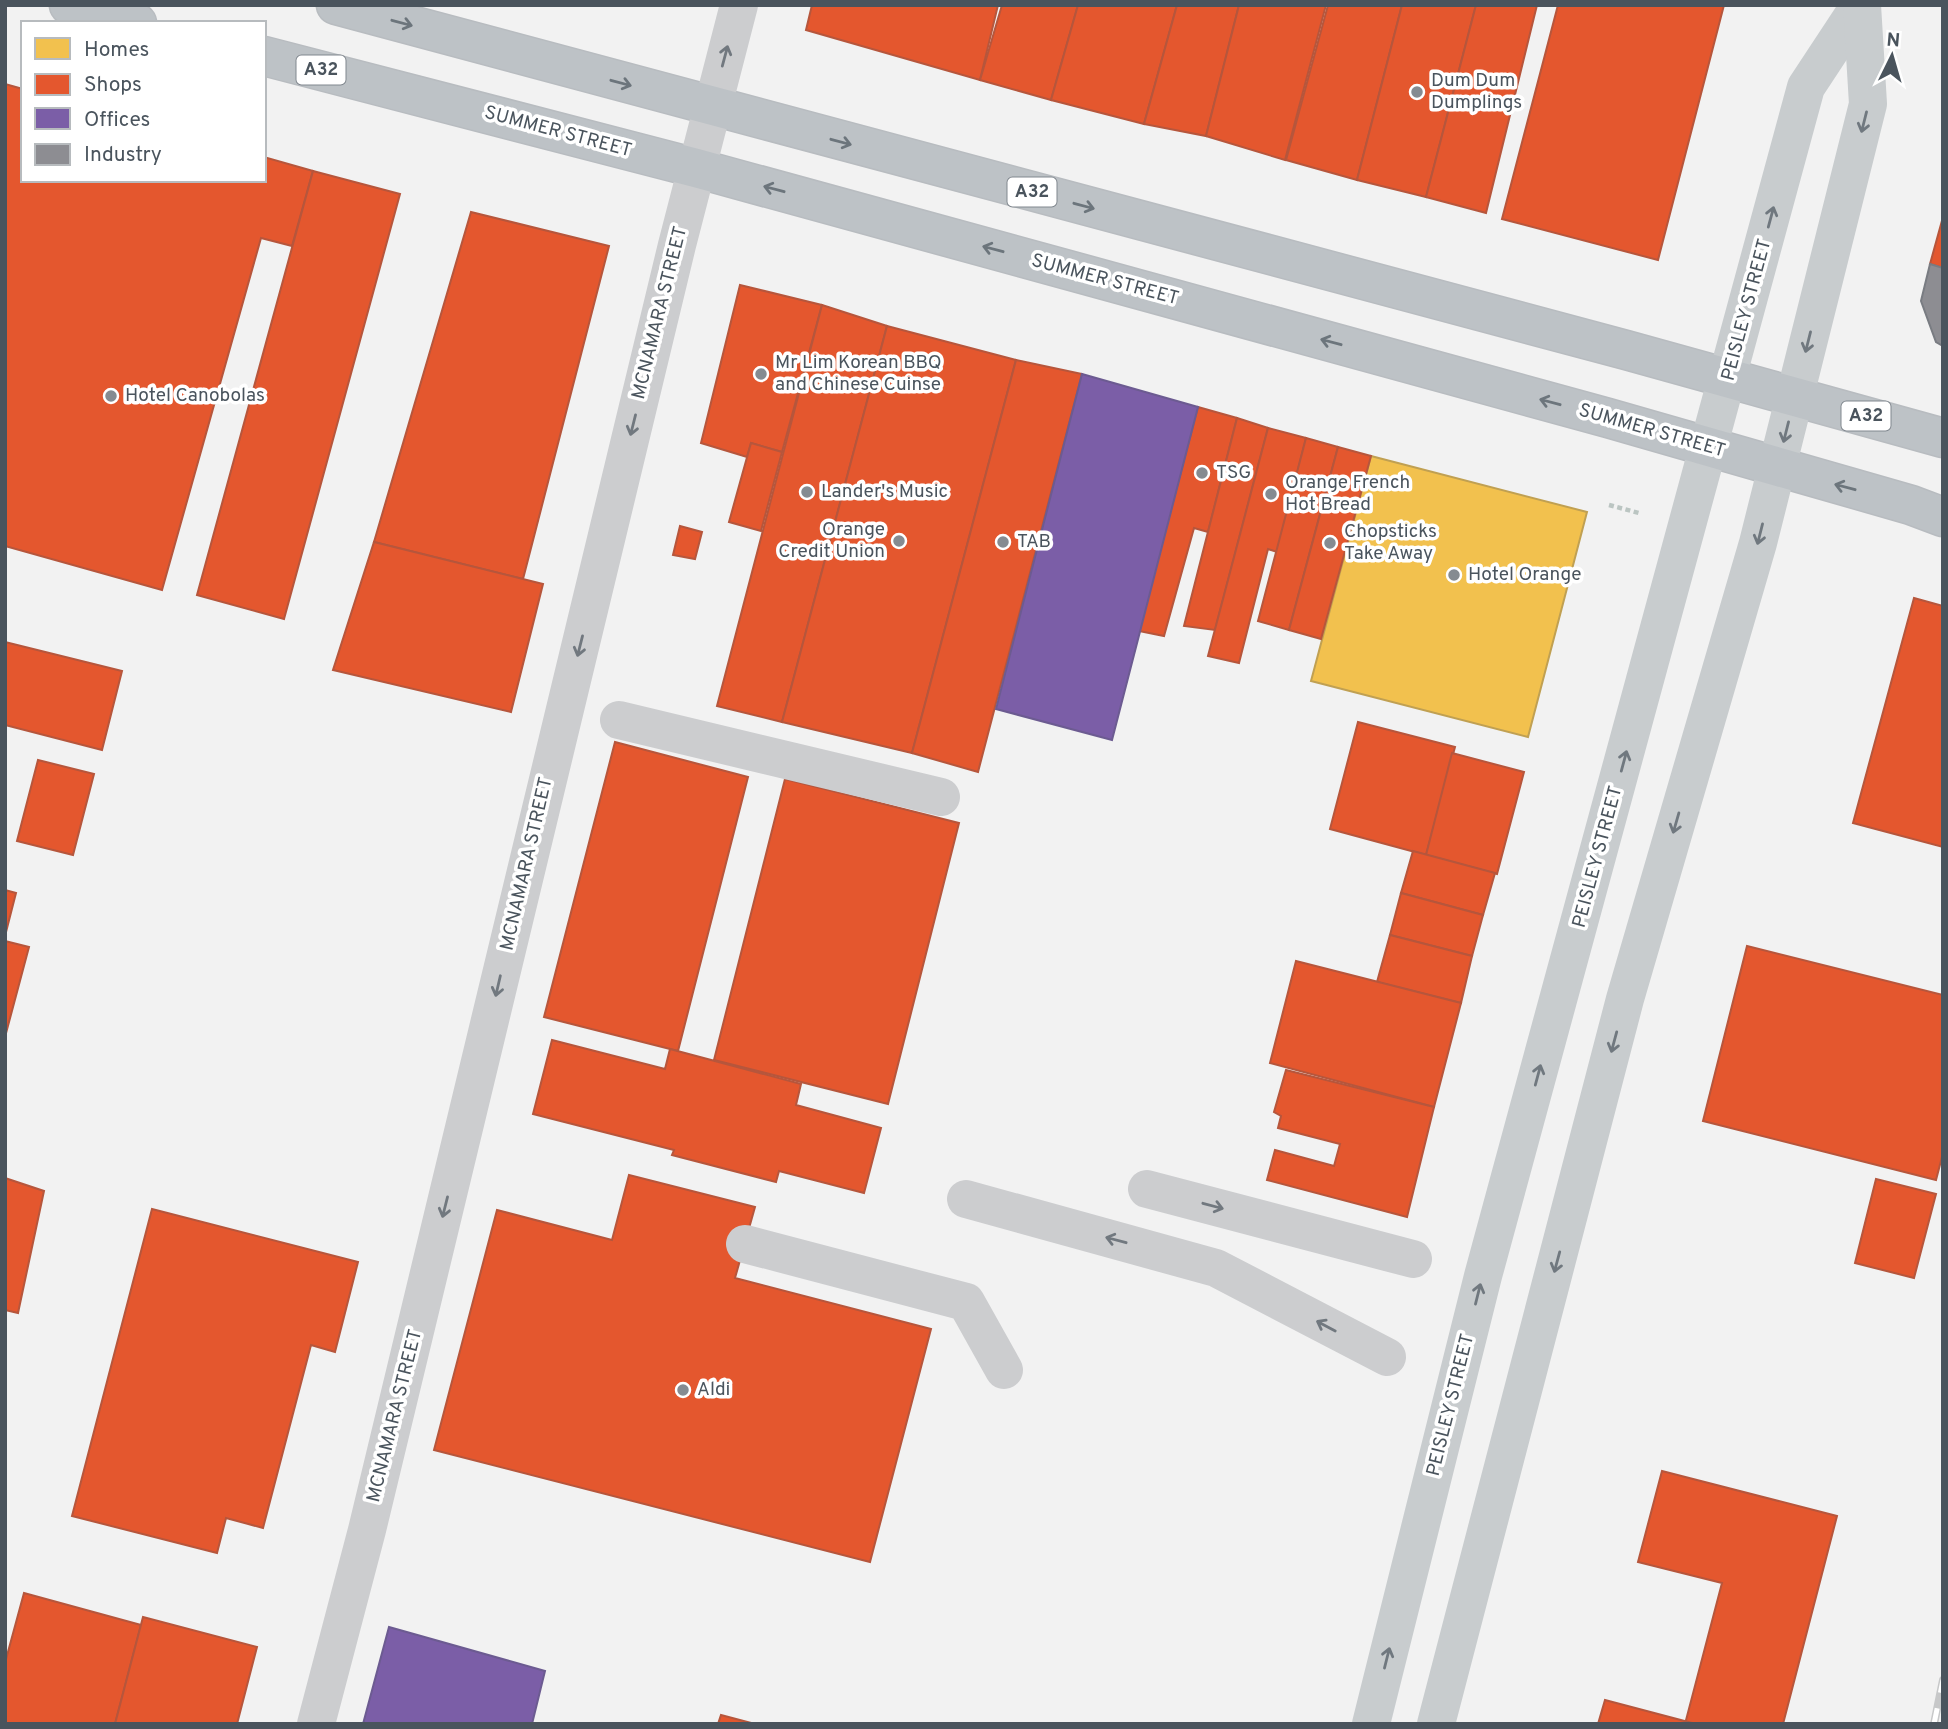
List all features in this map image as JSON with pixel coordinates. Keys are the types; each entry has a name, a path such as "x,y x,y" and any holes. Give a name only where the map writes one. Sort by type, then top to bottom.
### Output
{"highway":[{"path":"69,5 129,21"},
{"name":"A32","path":"336,5 1943,438"},
{"name":"SUMMER STREET","path":"266,57 696,168 1710,447 1911,505 1943,517"}],"main road":[{"name":"PEISLEY STREET","path":"1371,1724 1483,1276 1806,87 1861,5"},
{"name":"PEISLEY STREET","path":"1436,1724 1625,999 1758,543 1868,104 1861,5"}],"street":[{"name":"MCNAMARA STREET","path":"316,1724 371,1516 696,168 739,5"},
{"path":"619,720 941,797"},
{"path":"1147,1189 1413,1259"},
{"path":"966,1199 1216,1268 1387,1357"},
{"path":"745,1244 966,1302 1004,1370"}],"path":[{"path":"1609,505 1639,513"}],"building: Homes":[{"name":"Hotel Orange","path":"1371,456 1587,512 1528,737 1311,681"}],"building: Shops":[{"path":"812,5 998,5 980,80 806,30"},
{"path":"1002,5 1078,5 1051,100 980,80"},
{"path":"1078,5 1177,5 1144,124 1051,100"},
{"path":"1177,5 1239,5 1206,136 1144,124"},
{"path":"1239,5 1326,5 1285,160 1206,136"},
{"path":"1328,5 1402,5 1357,180 1286,160"},
{"name":"Dum Dum Dumplings","path":"1402,5 1476,5 1426,197 1357,180"},
{"path":"1476,5 1537,5 1486,213 1426,197"},
{"path":"1558,5 1724,5 1658,260 1502,219"},
{"name":"Hotel Canobolas","path":"5,84 21,88 21,182 266,182 266,158 313,171 292,246 261,238 162,590 5,546"},
{"path":"313,171 400,194 284,619 197,595"},
{"path":"471,212 609,246 523,579 374,542"},
{"path":"1943,217 1943,268 1930,264"},
{"name":"Mr Lim Korean BBQ and Chinese Cuinse","path":"740,285 822,305 782,452 751,443 747,457 701,443"},
{"name":"Lander's Music","path":"822,305 887,326 782,722 717,706"},
{"name":"Orange Credit Union","path":"887,326 1016,360 912,753 782,722"},
{"name":"TAB","path":"1016,360 1082,374 978,772 912,753"},
{"name":"TSG","path":"1198,407 1237,418 1208,532 1194,528 1164,636 1139,631"},
{"path":"1237,418 1268,428 1215,630 1184,626"},
{"name":"Orange French Hot Bread","path":"1268,428 1306,438 1277,552 1268,549 1239,663 1208,656"},
{"path":"1306,438 1338,447 1289,630 1258,621"},
{"path":"751,443 782,452 761,531 729,522"},
{"name":"Chopsticks Take Away","path":"1338,447 1371,456 1321,639 1289,630"},
{"path":"680,526 702,532 695,559 673,555"},
{"path":"374,542 543,584 511,712 333,670"},
{"path":"1914,598 1943,606 1943,847 1853,823"},
{"path":"5,642 122,671 102,750 5,725"},
{"path":"1358,722 1455,747 1426,855 1330,829"},
{"path":"615,742 748,777 678,1051 544,1017"},
{"path":"1452,753 1524,772 1497,874 1426,855"},
{"path":"38,760 94,774 73,855 17,841"},
{"path":"785,779 959,823 888,1104 714,1060"},
{"path":"1413,851 1495,873 1483,915 1401,893"},
{"path":"5,890 16,893 5,936"},
{"path":"1401,893 1483,915 1472,956 1390,935"},
{"path":"1390,935 1472,956 1461,1003 1377,982"},
{"path":"5,941 29,947 5,1037"},
{"path":"1747,946 1943,995 1943,1153 1936,1180 1703,1121"},
{"path":"1296,961 1461,1003 1434,1107 1270,1063"},
{"path":"552,1040 665,1069 670,1049 801,1084 796,1105 881,1128 864,1193 779,1171 776,1182 672,1155 674,1150 533,1114"},
{"path":"1286,1070 1434,1107 1407,1217 1267,1180 1275,1150 1334,1166 1340,1144 1278,1128 1281,1116 1274,1112"},
{"name":"Aldi","path":"629,1175 755,1207 735,1278 931,1329 870,1562 434,1450 497,1210 612,1240"},
{"path":"5,1178 44,1191 18,1313 5,1310"},
{"path":"1876,1179 1936,1194 1914,1278 1855,1263"},
{"path":"152,1209 358,1262 335,1352 311,1345 263,1528 226,1518 217,1553 72,1516"},
{"path":"1662,1471 1837,1516 1783,1724 1685,1724 1722,1583 1638,1562"},
{"path":"24,1593 141,1625 115,1724 5,1724 5,1663"},
{"path":"143,1617 257,1647 237,1724 115,1724"},
{"path":"1605,1700 1696,1724 1598,1724"},
{"path":"721,1715 755,1724 718,1724"}],"building: Offices":[{"path":"1082,374 1198,407 1112,740 996,709"},
{"path":"389,1627 545,1671 532,1724 363,1724"}],"building: Industry":[{"path":"1930,264 1943,268 1943,346 1936,342 1921,301"}],"railway":[{"path":"1934,1724 1943,1680"}],"place":[{"name":"Dum Dum Dumplings","path":"1417,92"},
{"name":"Mr Lim Korean BBQ and Chinese Cuinse","path":"761,374"},
{"name":"Hotel Canobolas","path":"111,396"},
{"name":"TSG","path":"1202,473"},
{"name":"Lander's Music","path":"807,492"},
{"name":"Orange French Hot Bread","path":"1271,494"},
{"name":"Orange Credit Union","path":"899,541"},
{"name":"TAB","path":"1003,542"},
{"name":"Chopsticks Take Away","path":"1330,543"},
{"name":"Hotel Orange","path":"1454,575"},
{"name":"Aldi","path":"683,1390"}]}
